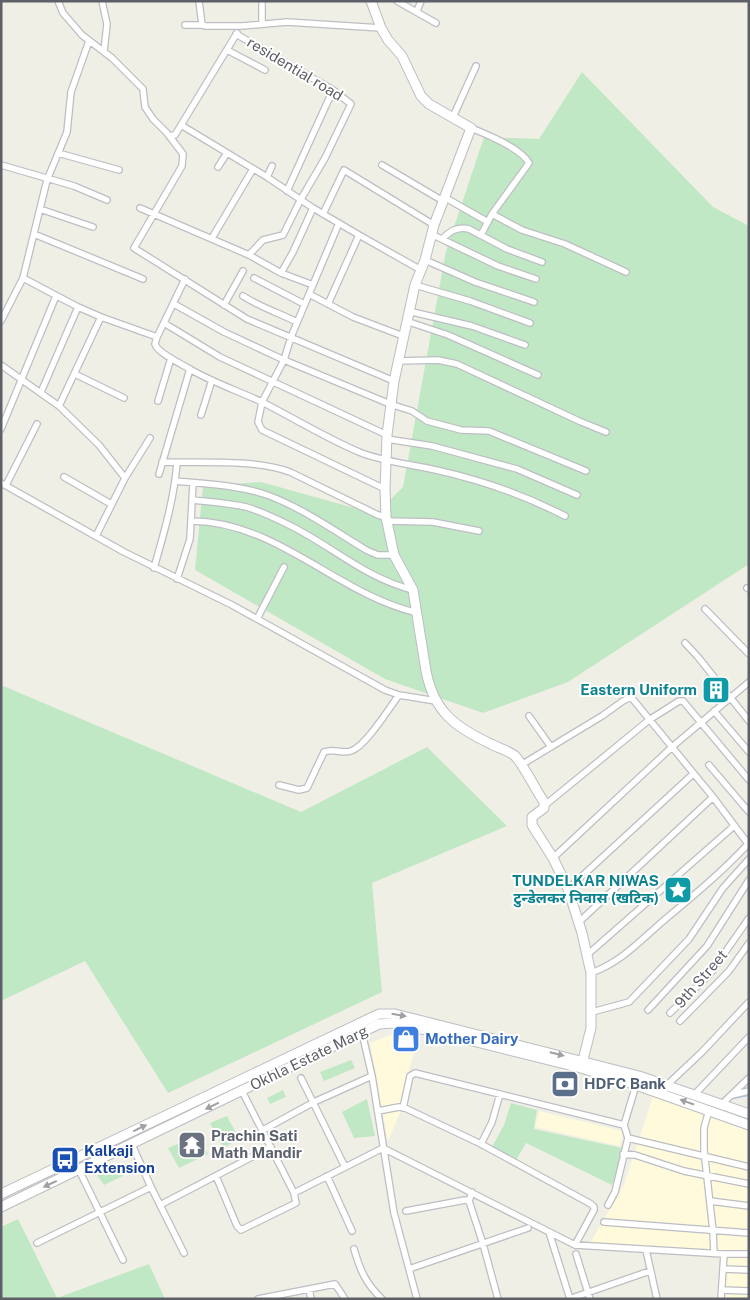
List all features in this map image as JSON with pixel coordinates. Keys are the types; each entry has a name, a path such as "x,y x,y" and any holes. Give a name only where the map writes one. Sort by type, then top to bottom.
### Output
{"main road":[{"path":"371,1 380,28 402,56 421,96 429,104 471,128 443,199 431,234 425,260 415,285 394,381 387,437 385,489 387,519 394,556 413,590 429,684 436,701 445,714 467,733 515,756 544,806 532,817 532,825 553,858 568,889 579,922 591,973 591,1028 582,1064"},
{"name":"Okhla Estate Marg","path":"1,1208 242,1091 362,1028 379,1014 395,1014 667,1085 749,1114"},
{"name":"Okhla Estate Marg","path":"1,1194 362,1028"},
{"name":"Okhla Estate Marg","path":"582,1064 749,1125"}],"street":[{"path":"58,1 63,13 89,41 104,51 142,89 145,107 153,120 170,136 183,154 183,162 134,248 247,319 394,381"},
{"path":"102,1 107,24 104,51"},
{"path":"199,1 202,25"},
{"path":"262,1 262,24"},
{"path":"397,1 436,23"},
{"path":"417,12 421,1"},
{"path":"185,25 242,26 301,22 380,28"},
{"path":"170,136 175,135 242,26"},
{"name":"residential road","path":"236,34 350,102 351,106 325,158 301,199"},
{"path":"1,321 23,278 47,180 67,132 71,92 89,41"},
{"path":"227,50 265,70"},
{"path":"453,117 476,66"},
{"path":"287,191 332,90"},
{"path":"181,125 267,177 313,208 421,270"},
{"path":"471,128 506,145 522,155 528,163 492,214 481,235"},
{"path":"58,153 120,170"},
{"path":"218,167 227,153"},
{"path":"1,165 47,180 74,186 107,200"},
{"path":"382,165 488,222"},
{"path":"267,177 272,166"},
{"path":"212,238 253,169"},
{"path":"323,214 344,170 434,225"},
{"path":"249,255 263,240 283,235 301,199"},
{"path":"140,208 249,255 281,273 313,285"},
{"path":"281,273 313,208"},
{"path":"40,209 93,227"},
{"path":"492,214 522,230 565,244 626,272"},
{"path":"339,223 304,304 284,360 262,402 258,422 262,430 385,489"},
{"path":"442,239 448,233 459,228 469,229 507,249 542,262"},
{"path":"34,234 143,279"},
{"path":"431,234 498,266 536,279"},
{"path":"328,304 358,235"},
{"path":"425,260 474,282 534,302"},
{"path":"224,305 243,271"},
{"path":"23,278 78,307 157,337"},
{"path":"254,278 304,304"},
{"path":"185,279 157,337 156,348 172,358 190,369 262,402 358,451 387,461 439,470 488,484 536,501 565,516"},
{"path":"415,285 470,301 530,323"},
{"path":"309,294 352,317 403,336"},
{"path":"1,429 56,296"},
{"path":"243,296 262,308 282,314 297,322"},
{"path":"174,304 224,332 284,360 390,404 412,411 427,421 461,430 489,431 586,471"},
{"path":"41,392 78,307"},
{"path":"408,311 472,326 525,345"},
{"path":"59,406 101,317"},
{"path":"406,321 448,335 538,375"},
{"path":"164,323 220,357 274,381 387,437 432,446 517,469 577,494"},
{"path":"158,401 172,358"},
{"path":"398,361 438,360 457,364 606,432"},
{"path":"1,365 59,406 99,444 125,478"},
{"path":"159,474 190,369"},
{"path":"75,374 124,398"},
{"path":"202,415 212,380"},
{"path":"37,424 3,484 154,568 232,605 385,690 399,695 436,701"},
{"path":"96,536 125,478 150,438"},
{"path":"162,462 253,465 279,468 387,519 433,522 479,531"},
{"path":"154,568 169,516 177,463"},
{"path":"64,476 112,504"},
{"path":"175,482 242,488 268,495 310,516 368,552 394,556"},
{"path":"177,579 190,539 193,483"},
{"path":"193,500 246,508 264,514 289,525 374,577 396,586 413,590"},
{"path":"192,521 213,521 251,532 375,599 396,608 418,613"},
{"path":"256,618 284,567"},
{"path":"705,609 749,654"},
{"path":"685,643 749,721"},
{"path":"553,858 672,747 749,683"},
{"path":"279,785 299,790 306,788 324,752 332,750 345,753 355,750 376,728 399,695"},
{"path":"521,766 602,716 616,705 632,697 713,797 748,845 725,869 633,950 605,968 591,973"},
{"path":"544,806 649,720 673,703 683,701 749,780"},
{"path":"714,711 749,752"},
{"path":"529,716 551,747"},
{"path":"709,765 749,812"},
{"path":"568,889 693,774"},
{"path":"579,922 713,797"},
{"path":"587,955 734,826"},
{"path":"592,1012 629,1002 689,939 723,888 749,859"},
{"path":"648,1010 707,946 749,880"},
{"name":"9th Street","path":"670,1013 710,974 749,918"},
{"path":"680,1021 729,971 749,943"},
{"path":"667,1085 702,1052 749,1002"},
{"path":"362,1028 372,1076 394,1213 417,1299"},
{"path":"695,1094 749,1037"},
{"path":"403,1108 410,1076 414,1073 624,1124"},
{"path":"263,1130 314,1102 372,1076"},
{"path":"301,1078 345,1166"},
{"path":"722,1104 749,1078"},
{"path":"608,1205 615,1192 628,1138 624,1124 636,1085"},
{"path":"216,1176 237,1226 241,1230 294,1204 296,1199 242,1091"},
{"path":"732,1095 749,1091"},
{"path":"480,1144 492,1122 500,1094"},
{"path":"378,1112 391,1108 403,1108 480,1144 594,1207 575,1245"},
{"path":"709,1110 704,1128 704,1155 714,1254"},
{"path":"628,1138 749,1166"},
{"path":"132,1145 184,1253"},
{"path":"160,1205 271,1148"},
{"path":"294,1193 383,1148"},
{"path":"383,1148 575,1245 714,1254 749,1254"},
{"path":"623,1154 636,1155 684,1171 749,1184"},
{"path":"79,1170 123,1260"},
{"path":"327,1176 352,1230"},
{"path":"37,1243 151,1187"},
{"path":"472,1192 470,1201 498,1299"},
{"path":"406,1211 465,1200 470,1201"},
{"path":"710,1201 749,1206"},
{"path":"604,1222 749,1233"},
{"path":"409,1269 528,1228"},
{"path":"549,1232 570,1299 588,1291 650,1271"},
{"path":"354,1249 360,1271 382,1299"},
{"path":"646,1250 657,1299"},
{"path":"576,1254 590,1299"},
{"path":"721,1299 724,1254"},
{"path":"723,1269 749,1270"},
{"path":"258,1299 284,1296 335,1284 345,1299"},
{"path":"309,1289 311,1299"},
{"path":"722,1290 749,1291"}],"shaded area":[{"path":"392,1034 420,1037 409,1068 403,1106 388,1141 370,1043"},
{"path":"654,1093 749,1131 749,1299 725,1299 726,1255 587,1248 624,1185"},
{"path":"539,1111 623,1131 620,1146 535,1127"}],"green space":[{"path":"582,72 713,207 749,226 749,564 568,682 483,713 385,679 195,570 203,486 261,482 376,514 403,487 446,251 484,137 539,139"},
{"path":"1,685 301,812 427,747 507,826 372,883 382,992 168,1093 85,961 1,1001"},
{"path":"351,1060 355,1068 324,1081 320,1072"},
{"path":"283,1090 286,1097 270,1104 267,1098"},
{"path":"367,1099 375,1136 354,1138 342,1112"},
{"path":"511,1103 537,1110 534,1129 622,1148 618,1169 612,1185 526,1143 516,1160 492,1147 504,1125"},
{"path":"227,1116 239,1139 223,1148 210,1123"},
{"path":"199,1135 208,1154 179,1168 168,1148"},
{"path":"118,1165 123,1176 104,1185 97,1175"},
{"path":"18,1219 57,1298 149,1264 165,1299 1,1299 1,1227"}],"waterway":[{"path":"729,1099 749,1095"}],"place":[{"name":"Eastern Uniform","path":"716,690"},
{"name":"TUNDELKAR NIWAS टुन्डेलकर निवास (खटिक)","path":"678,890"},
{"name":"Mother Dairy","path":"406,1039"},
{"name":"HDFC Bank","path":"565,1084"},
{"name":"Prachin Sati Math Mandir","path":"192,1145"},
{"name":"Kalkaji Extension","path":"65,1160"}]}
